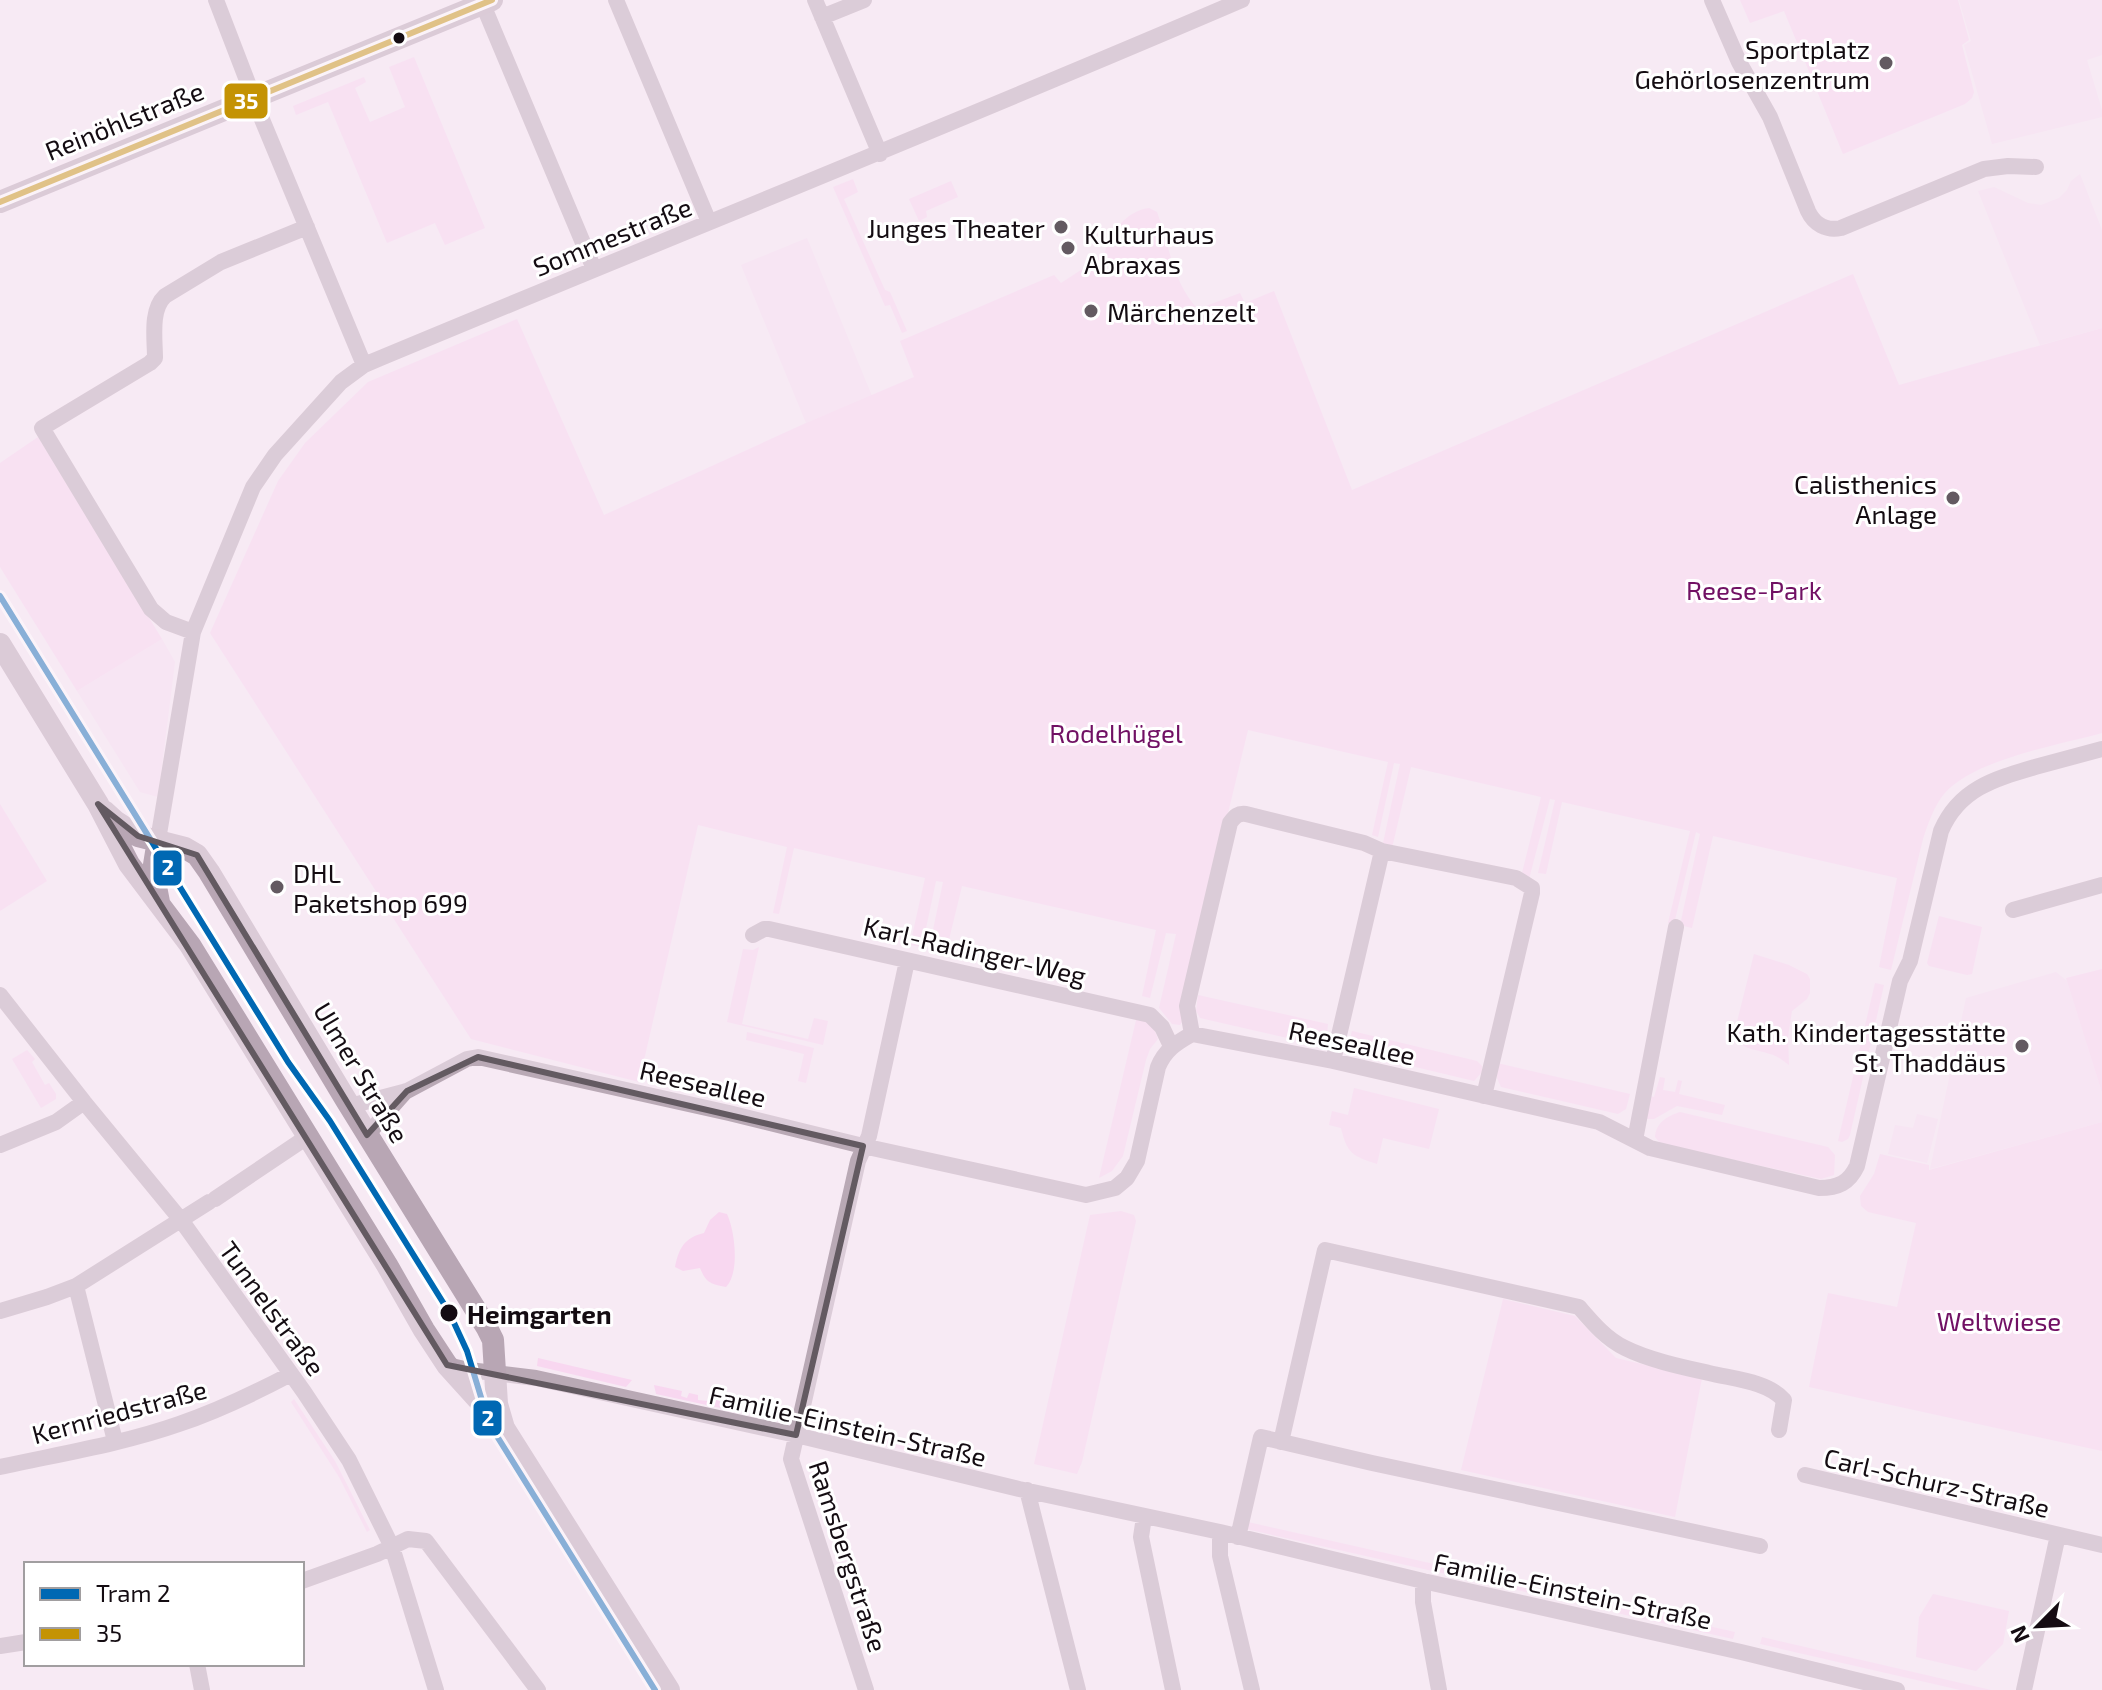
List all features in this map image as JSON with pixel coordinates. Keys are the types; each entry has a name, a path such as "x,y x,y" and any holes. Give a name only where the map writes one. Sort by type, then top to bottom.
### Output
{"street":[{"path":"216,0 253,98 364,365"},
{"path":"616,0 709,222"},
{"path":"815,0 880,154"},
{"path":"822,17 864,0"},
{"name":"Sommestraße","path":"158,840 193,632 253,487 275,455 341,382 364,365 880,154 1242,0"},
{"path":"1712,0 1735,54 1764,104 1811,217 1822,226 1835,230 1841,228 1984,169 1998,166 2036,167"},
{"path":"485,1 594,269"},
{"name":"Reinöhlstraße","path":"0,202 485,1"},
{"path":"193,632 166,622 151,609 42,428 155,358 156,310 165,296 221,262 307,227"},
{"name":"Ulmer Straße","path":"0,644 98,804 129,864 190,945 447,1365 504,1428 669,1690"},
{"name":"Reeseallee","path":"1192,1034 1333,1061 1599,1122 1650,1148 1819,1188 1832,1188 1848,1182 1857,1166 1900,981 1910,961 1941,831 1952,809 1993,780 2102,749"},
{"name":"Ulmer Straße","path":"98,804 115,821 138,836 185,848 197,855 209,872 487,1328 493,1340 497,1404 504,1428"},
{"path":"1171,1046 1192,1034 1187,1006 1230,823 1241,813 1364,843 1382,851 1516,878 1532,888 1484,1096"},
{"path":"158,840 153,871 160,905"},
{"path":"1333,1061 1382,851"},
{"path":"2013,910 2102,885"},
{"path":"1635,1140 1676,927"},
{"name":"Karl-Radinger-Weg","path":"753,935 769,929 1150,1015 1162,1027 1171,1046"},
{"name":"Ramsbergstraße","path":"866,1690 791,1459 863,1146 869,1136 907,961"},
{"name":"Tunnelstraße","path":"0,995 181,1220 349,1460 392,1547 436,1690"},
{"name":"Reeseallee","path":"350,1106 407,1091 467,1059 478,1057 1086,1195 1115,1188 1127,1178 1137,1161 1158,1067 1171,1046"},
{"name":"Reeseallee","path":"367,1135 407,1091"},
{"path":"0,1145 56,1122 84,1102"},
{"path":"0,1311 76,1286 307,1137"},
{"path":"1281,1442 1325,1250 1579,1307 1599,1329 1628,1350 1777,1392 1784,1400 1779,1430"},
{"path":"76,1286 115,1441"},
{"name":"Familie-Einstein-Straße","path":"447,1365 536,1378 796,1435 1728,1649 1889,1689"},
{"name":"Kernriedstraße","path":"0,1467 177,1425 220,1409 291,1374"},
{"path":"1238,1537 1261,1437 1760,1546"},
{"name":"Carl-Schurz-Straße","path":"1805,1475 2102,1545"},
{"path":"1027,1490 1078,1690"},
{"path":"1144,1517 1141,1537 1173,1690"},
{"path":"1220,1532 1220,1556 1252,1690"},
{"name":"Carl-Schurz-Straße","path":"2024,1690 2058,1535"},
{"path":"304,1580 408,1539 426,1541 538,1690"},
{"path":"1423,1581 1423,1602 1439,1690"},
{"path":"0,1646 24,1642"},
{"path":"197,1666 202,1690"}],"highlighted area":[{"path":"98,804 138,836 197,855 367,1135 407,1091 478,1057 863,1146 796,1435 447,1365"}],"shaded area":[{"path":"1959,0 2102,0 2102,55 2087,60 2102,117 1992,144 1964,45 1971,41"},
{"path":"2080,174 2102,230 2102,328 2040,345 1978,191 1994,187 2028,203 2041,205 2059,198"},
{"path":"807,238 872,396 806,423 741,265"},
{"path":"162,639 175,662 158,797 140,792 77,691"},
{"name":"Kath. Kindertagesstätte St. Thaddäus","path":"2056,972 2067,981 2102,1093 2102,1122 1930,1169 1966,998"},
{"path":"1917,1114 1938,1119 1927,1163 1888,1154 1895,1125 1913,1128"}],"green space":[{"name":"Sportplatz Gehörlosenzentrum","path":"1740,0 1958,0 1969,40 1962,45 1974,92 1972,98 1965,104 1843,154 1784,11 1750,23"},
{"path":"414,57 485,228 445,245 435,223 387,243 328,102 296,115 293,106 364,77 366,82 355,88 370,122 405,107 389,67"},
{"path":"853,179 858,192 844,199 907,331 902,333 890,305 885,306 833,187"},
{"path":"951,181 958,197 926,211 927,217 919,221 909,199"},
{"name":"Reese-Park","path":"1149,208 1157,212 1177,276 1198,309 1240,293 1245,303 1274,291 1352,490 1853,274 1899,385 2102,328 2102,733 1996,762 1975,771 1944,794 1923,839 1891,970 1879,967 1897,878 1713,836 1692,928 1680,925 1700,834 1696,832 1674,924 1668,923 1690,831 1562,802 1546,874 1538,873 1555,800 1550,799 1529,879 1522,873 1541,797 1411,767 1392,848 1383,843 1400,764 1394,763 1378,837 1372,835 1388,762 1248,730 1180,1025 1172,1024 1159,1008 1176,934 1166,933 1150,998 1142,996 1156,930 962,886 946,952 929,949 943,882 936,881 922,947 910,945 925,878 794,848 779,914 773,913 787,847 698,825 639,1082 471,1039 210,633 278,481 305,443 368,382 517,319 604,515 914,377 900,341 1054,275 1061,283 1104,255 1110,239 1126,219"},
{"path":"38,437 162,639 77,691 0,567 0,463"},
{"path":"0,804 47,881 0,911"},
{"path":"1939,916 1982,927 1972,974 1929,966 1927,963"},
{"path":"759,947 742,1024 808,1039 814,1018 828,1021 823,1045 727,1022 743,949"},
{"path":"1754,954 1789,965 1807,974 1810,979 1807,999 1792,1011 1788,1037 1789,1065 1776,1056 1744,1046 1734,1034"},
{"path":"2102,969 2102,1093 2066,978"},
{"path":"1875,983 1884,985 1850,1135 1842,1142 1838,1141"},
{"path":"1198,995 1328,1024 1326,1044 1322,1046 1200,1018 1196,1011"},
{"path":"1137,1016 1150,1025 1158,1039 1146,1060 1123,1156 1112,1171 1099,1178"},
{"path":"1352,1031 1477,1061 1482,1066 1482,1072 1474,1081 1361,1054 1348,1047"},
{"path":"747,1032 814,1048 806,1083 798,1081 804,1054 746,1040"},
{"path":"27,1050 35,1059 32,1062 45,1085 49,1083 56,1094 56,1099 41,1108 12,1059"},
{"path":"1497,1063 1630,1094 1626,1109 1618,1114 1501,1087 1497,1078"},
{"path":"1660,1077 1665,1078 1663,1090 1675,1092 1678,1080 1682,1081 1679,1094 1725,1105 1722,1115 1677,1106 1654,1119 1646,1119 1647,1095 1654,1097"},
{"path":"1354,1088 1439,1109 1429,1149 1383,1138 1377,1164 1352,1153 1341,1128 1329,1125 1332,1111 1348,1115"},
{"path":"1680,1112 1828,1147 1835,1155 1834,1175 1821,1179 1661,1144 1655,1137 1660,1124"},
{"name":"Weltwiese","path":"2102,1122 2102,1451 1809,1387 1828,1293 1897,1307 1916,1223 1868,1212 1861,1206 1860,1196 1874,1174 1880,1154 1929,1165 1929,1170"},
{"path":"1121,1211 1134,1215 1136,1221 1082,1462 1077,1474 1034,1464 1090,1215"},
{"path":"719,1212 727,1214 734,1241 735,1262 726,1287 710,1282 700,1268 683,1271 675,1267 684,1245 704,1233 710,1220"},
{"path":"1503,1299 1575,1316 1616,1358 1702,1378 1675,1517 1461,1470"},
{"path":"538,1358 632,1380 626,1387 537,1366"},
{"path":"654,1385 682,1391 681,1396 687,1398 689,1393 698,1395 698,1400 708,1401 709,1398 787,1415 775,1420 656,1394"},
{"path":"294,1399 335,1461 370,1530 367,1532 339,1477 291,1402"},
{"path":"851,1430 946,1452 944,1459 849,1437"},
{"path":"1248,1522 1572,1595 1570,1602 1246,1529"},
{"path":"1933,1594 2009,1611 2003,1644 1976,1671 1916,1657 1919,1617"},
{"path":"1619,1606 1735,1632 1733,1639 1617,1613"},
{"path":"1762,1637 1991,1690 1960,1690 1760,1644"}],"tram line":[{"name":"2","path":"0,596 288,1062 330,1121 449,1312 467,1351 487,1417 495,1433 655,1690"}],"transit line":[{"name":"35","path":"0,202 492,0"}],"place":[{"name":"Sportplatz Gehörlosenzentrum","path":"1886,63"},
{"name":"Junges Theater","path":"1061,227"},
{"name":"Kulturhaus Abraxas","path":"1068,248"},
{"name":"Märchenzelt","path":"1091,311"},
{"name":"Calisthenics Anlage","path":"1953,498"},
{"name":"DHL Paketshop 699","path":"277,887"},
{"name":"Kath. Kindertagesstätte St. Thaddäus","path":"2022,1046"},
{"name":"Heimgarten","path":"449,1313"}],"park label":[{"name":"Rodelhügel","path":"1116,732"}]}
